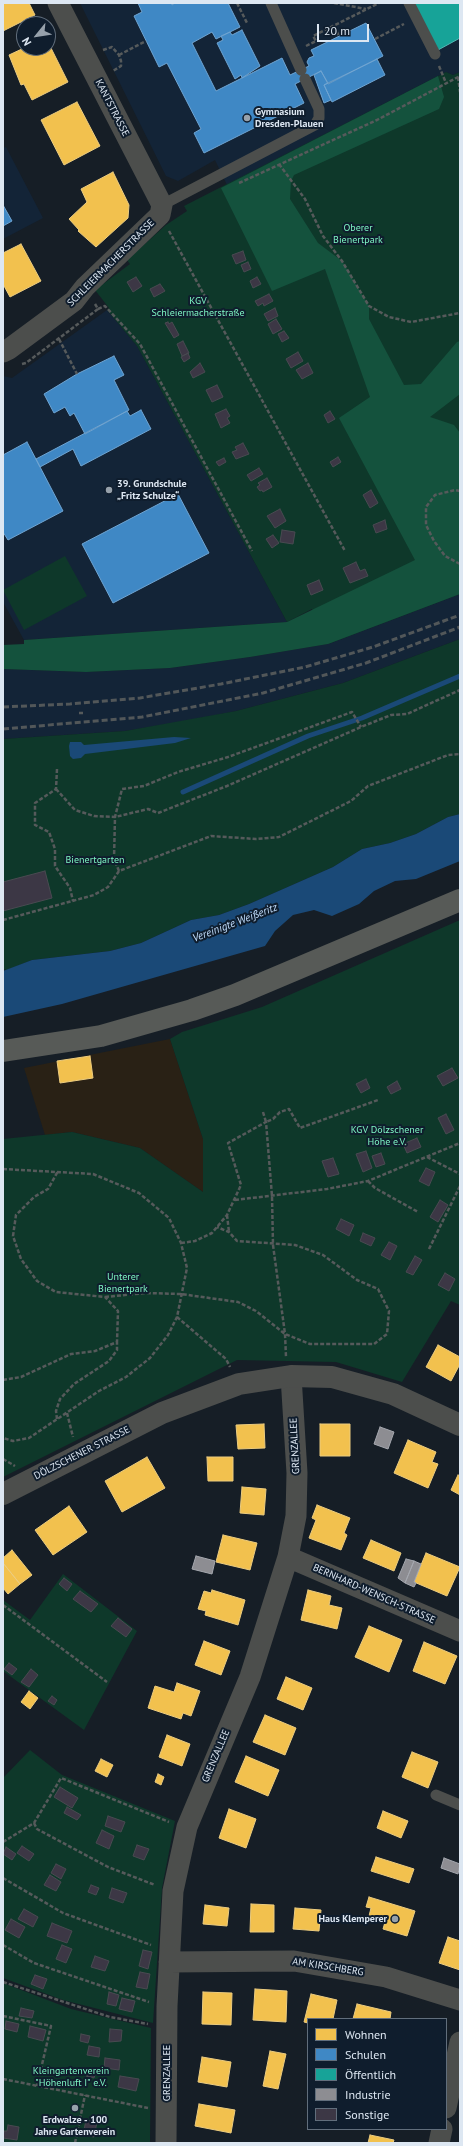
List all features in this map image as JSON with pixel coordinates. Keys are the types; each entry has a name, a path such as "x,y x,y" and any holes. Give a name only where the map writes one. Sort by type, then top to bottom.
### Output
{"main road":[{"path":"3,1051 101,1036 192,1010 235,995 460,900"}],"street":[{"name":"KANTSTRASSE","path":"58,3 163,216"},
{"name":"SCHLEIERMACHERSTRASSE","path":"3,352 74,302 85,287 163,216"},
{"name":"DÖLZSCHENER STRASSE","path":"3,1494 162,1413 239,1384 291,1376 332,1377 393,1394 460,1425"},
{"name":"GRENZALLEE","path":"166,2143 167,2006 173,1891 186,1827 250,1677 288,1557 296,1516 297,1473 291,1376"},
{"name":"BERNHARD-WENSCH-STRASSE","path":"288,1557 460,1632"},
{"name":"AM KIRSCHBERG","path":"169,1955 294,1961 386,1977 460,2000"},
{"path":"447,2103 460,2042"},
{"path":"440,2143 442,2130"}],"lane":[{"path":"163,216 315,125 319,118 319,109 293,53 290,42 271,3"},
{"path":"409,3 435,54"},
{"path":"436,1795 460,1805"}],"path":[{"path":"237,3 247,23"},
{"path":"334,3 366,9"},
{"path":"293,53 316,41 313,36 379,3"},
{"path":"334,26 339,36"},
{"path":"375,39 400,26"},
{"path":"119,55 146,41"},
{"path":"107,48 112,47 119,55 122,61 121,66 118,69"},
{"path":"232,186 377,120 459,77 460,92"},
{"path":"279,164 305,199 323,236 342,261 369,306 389,317 411,322 460,313"},
{"path":"163,216 345,552"},
{"path":"98,309 105,306 140,344 252,551"},
{"path":"58,339 77,374"},
{"path":"460,491 455,490 434,495 426,507 426,525 434,541 445,556 460,564"},
{"path":"57,769 56,789 75,810 94,816 115,817 148,810 158,814 227,786 391,714 407,714 460,690"},
{"path":"119,871 114,859 115,817 122,788 144,786 178,772 228,757 352,712 361,727"},
{"path":"79,713 85,713"},
{"path":"3,920 94,896 108,887 119,871 211,836 256,839 279,837 351,801 368,786 448,755 460,754"},
{"path":"56,789 35,803 35,825 49,832 54,849 55,866 70,888 73,901"},
{"path":"181,1243 195,1241 212,1233 227,1215 241,1185 228,1143 273,1119 280,1112 289,1109 300,1128 378,1100"},
{"path":"263,1112 266,1122 272,1196 273,1245 285,1334 285,1353 291,1376"},
{"path":"234,1200 327,1189 368,1181 460,1143"},
{"path":"427,1157 460,1174"},
{"path":"3,1169 93,1174 139,1193 169,1218 181,1243 187,1268 177,1317 168,1335 150,1358 126,1377 67,1413 30,1438 13,1440 3,1438"},
{"path":"58,1171 48,1189 34,1197 16,1215 13,1236 21,1259 37,1281 56,1292 105,1297 146,1293 181,1294 238,1302 256,1311 285,1334 310,1344 374,1344 387,1334 389,1311 378,1289 357,1280 323,1255 296,1246 273,1245 254,1241 237,1242 229,1232 227,1215"},
{"path":"368,1181 375,1188 418,1212"},
{"path":"429,1249 460,1186"},
{"path":"217,1228 229,1232"},
{"path":"58,1419 56,1411 60,1399 74,1384 109,1361 117,1350 118,1311 105,1297"},
{"path":"177,1317 226,1359 239,1384"},
{"path":"3,1380 21,1377 71,1354 95,1351 117,1342"},
{"path":"67,1413 78,1455"},
{"path":"3,1605 107,1682"},
{"path":"3,1842 34,1824 61,1778 174,1824 186,1827"},
{"path":"34,1824 37,1829 108,1867 173,1891"},
{"path":"3,1878 63,1913 158,1948 169,1955"},
{"path":"3,1945 34,1963 155,2004 167,2006"},
{"path":"3,1982 110,2017 167,2027"},
{"path":"3,2016 50,2026 37,2086"},
{"path":"3,2079 166,2110"},
{"path":"75,2143 85,2095"}],"shaded area":[{"name":"Gymnasium Dresden-Plauen","path":"80,3 460,3 460,72 453,75 446,72 227,185 215,160 178,181 166,176"},
{"path":"6,147 43,218 3,239 3,148"},
{"name":"39. Grundschule „Fritz Schulze“","path":"107,310 137,346 287,622 24,640 3,602 3,376 12,378"},
{"path":"460,594 460,639 343,683 236,711 186,721 125,731 3,739 3,669 86,672 170,668 250,657 328,644"},
{"path":"170,1039 203,1139 203,1192 140,1148 72,1132 45,1135 24,1068"}],"green space":[{"path":"446,72 453,75 460,72 460,594 328,644 312,609 287,622 137,346 107,310 109,308 95,290 130,264 127,260 166,225 187,211 184,206"},
{"path":"438,76 444,97 439,109 294,175 291,181 290,199 318,243 342,261 369,306 369,319 404,385 421,384 457,342 460,341 460,394 430,417 454,425 460,433 460,594 328,644 250,657 170,668 86,672 3,669 3,645 24,644 24,640 287,622 415,560 339,418 370,397 325,269 272,291 221,188"},
{"path":"65,556 87,596 24,630 3,590"},
{"name":"Bienertgarten","path":"460,639 460,814 448,817 416,834 390,843 362,849 333,867 249,904 219,915 191,920 141,943 110,951 32,960 7,970 3,969 3,739 125,731 236,711 343,683"},
{"name":"Unterer Bienertpark","path":"460,920 460,1305 451,1301 402,1382 336,1362 237,1360 3,1477 3,1139 72,1132 140,1148 203,1192 203,1139 170,1039 182,1032 262,1007"},
{"path":"63,1574 137,1631 84,1730 3,1671 3,1600 30,1620"},
{"path":"30,1750 62,1775 175,1821 162,1888 153,2023 63,2000 3,1978 3,1778"},
{"name":"Kleingartenverein \"Höhenluft I\" e.V.","path":"3,1983 71,2009 151,2028 150,2143 3,2143"}],"water":[{"path":"174,737 191,738 175,743 85,754 81,758 73,759 70,756 70,742 81,742 84,745"},
{"name":"Vereinigte Weißeritz","path":"460,814 460,861 416,879 395,881 374,891 359,904 332,916 314,910 293,915 275,931 265,946 62,1004 3,1017 3,971 32,960 110,951 141,943 191,920 219,915 249,904 333,867 362,849 390,843 416,834 448,817"}],"building: Wohnen":[{"path":"3,3 29,3 35,15 16,16 16,24 3,31"},
{"path":"16,52 16,56 55,56 68,82 32,100 24,84 21,85 9,55"},
{"path":"77,102 100,146 64,165 41,120"},
{"path":"113,172 129,205 128,218 96,247 78,231 79,230 69,219 87,202 81,189"},
{"path":"21,244 41,281 10,297 3,284 3,253"},
{"path":"90,1056 93,1078 60,1083 57,1061"},
{"path":"438,1345 460,1357 460,1364 451,1381 426,1367"},
{"path":"264,1424 265,1448 238,1449 236,1425"},
{"path":"320,1424 350,1424 350,1456 320,1456"},
{"path":"408,1440 436,1452 432,1462 438,1464 428,1488 394,1473"},
{"path":"147,1457 165,1488 122,1512 105,1481"},
{"path":"207,1457 233,1457 233,1481 208,1481"},
{"path":"458,1475 460,1476 460,1495 451,1490"},
{"path":"242,1487 266,1489 264,1515 240,1513"},
{"path":"317,1505 350,1518 344,1533 347,1535 341,1550 309,1538 316,1520 312,1518"},
{"path":"69,1506 87,1532 53,1555 35,1530"},
{"path":"223,1535 257,1543 250,1570 216,1562"},
{"path":"371,1540 401,1553 394,1571 363,1558"},
{"path":"12,1550 32,1575 20,1584 3,1563 3,1558"},
{"path":"426,1553 460,1567 447,1596 414,1582"},
{"path":"3,1563 20,1584 8,1594 3,1588"},
{"path":"212,1590 245,1600 238,1625 205,1615 206,1611 198,1609 204,1591 211,1593"},
{"path":"308,1590 331,1596 329,1605 342,1608 337,1629 301,1620"},
{"path":"369,1626 402,1640 389,1672 355,1657"},
{"path":"204,1641 230,1651 221,1675 195,1665"},
{"path":"424,1642 457,1656 445,1684 413,1671"},
{"path":"286,1677 312,1688 303,1710 277,1699"},
{"path":"177,1683 200,1691 191,1716 183,1713 181,1719 148,1708 155,1686 174,1692"},
{"path":"29,1691 38,1698 30,1709 21,1702"},
{"path":"265,1715 296,1728 285,1755 253,1742"},
{"path":"167,1735 190,1744 182,1766 159,1757"},
{"path":"412,1752 438,1762 428,1788 402,1777"},
{"path":"246,1756 279,1770 268,1796 235,1782"},
{"path":"101,1759 113,1765 107,1777 95,1771"},
{"path":"158,1774 164,1777 161,1785 155,1782"},
{"path":"229,1809 256,1819 246,1848 219,1838"},
{"path":"383,1811 408,1821 401,1838 377,1828"},
{"path":"376,1857 414,1869 409,1883 371,1871"},
{"name":"Haus Klemperer","path":"369,1897 415,1911 407,1936 383,1929 385,1922 369,1916 371,1908 366,1907"},
{"path":"251,1904 274,1905 274,1932 250,1932"},
{"path":"205,1905 229,1908 227,1926 203,1924"},
{"path":"295,1908 321,1910 319,1931 293,1929"},
{"path":"448,1937 460,1941 460,1970 439,1963"},
{"path":"255,1989 287,1991 286,2022 253,2020"},
{"path":"203,1992 232,1993 231,2025 202,2024"},
{"path":"311,1994 337,2000 333,2018 307,2018 307,2023 304,2022"},
{"path":"357,2004 391,2012 390,2018 353,2018"},
{"path":"270,2051 286,2054 278,2089 263,2086"},
{"path":"202,2057 231,2062 227,2087 198,2082"},
{"path":"199,2104 235,2110 231,2133 195,2126"},
{"path":"370,2135 394,2140 393,2143 368,2143"}],"building: Schulen":[{"path":"138,3 172,3 172,5 175,3 228,3 240,27 216,39 212,32 192,43 216,91 282,58 290,75 309,66 307,62 309,58 314,56 311,50 366,23 383,56 328,84 321,71 295,84 304,103 204,153 194,133 201,129 167,63 159,67 134,16 142,12"},
{"path":"242,30 260,66 242,78 241,75 235,79 217,43 223,40 221,36 230,32 232,35"},
{"path":"377,59 385,75 332,102 324,85"},
{"path":"321,71 328,83 324,85 331,100 324,103 314,75"},
{"path":"3,205 12,221 3,226"},
{"path":"114,356 124,375 114,380 129,410 85,434 74,413 70,416 65,407 54,413 44,394 77,374"},
{"path":"141,410 151,429 81,466 73,449 40,467 36,459 127,411 130,416"},
{"path":"27,442 63,511 8,540 3,532 3,455"},
{"path":"178,494 209,553 113,603 82,544"}],"building: Öffentlich":[{"path":"414,3 460,3 460,38 438,50"}],"building: Industrie":[{"path":"380,1427 394,1432 388,1449 374,1444"},
{"path":"196,1556 215,1561 212,1574 192,1569"},
{"path":"406,1559 414,1561 405,1583 398,1578"},
{"path":"414,1561 421,1564 414,1582 416,1583 414,1587 405,1583"},
{"path":"444,1858 460,1864 458,1874 441,1868"}],"building: Sonstige":[{"path":"243,251 246,260 236,264 232,255"},
{"path":"248,262 251,269 244,272 241,265"},
{"path":"136,277 142,286 133,292 127,282"},
{"path":"257,277 261,284 253,288 250,281"},
{"path":"160,284 165,291 154,297 150,289"},
{"path":"269,294 273,301 264,306 263,303 258,306 255,301"},
{"path":"275,308 278,316 268,321 264,314"},
{"path":"276,319 282,329 273,334 268,324"},
{"path":"168,322 169,324 172,322 179,335 174,338 165,323"},
{"path":"284,331 289,338 282,342 278,334"},
{"path":"183,341 189,353 182,356 177,344"},
{"path":"298,352 303,361 291,368 286,359"},
{"path":"188,353 190,358 184,362 181,357"},
{"path":"200,363 205,372 193,378 190,372"},
{"path":"308,363 313,373 302,379 296,370"},
{"path":"217,385 223,397 212,402 206,390"},
{"path":"226,409 230,416 227,418 230,423 221,428 215,414"},
{"path":"330,411 335,419 328,423 324,415"},
{"path":"243,443 249,454 236,459 232,452 237,450 235,447"},
{"path":"338,457 341,462 333,467 330,462"},
{"path":"224,458 226,462 219,466 216,462"},
{"path":"259,468 263,474 251,481 247,475"},
{"path":"267,478 272,487 263,492 262,490 260,491 257,487 260,485 258,483"},
{"path":"371,490 378,503 370,508 363,495"},
{"path":"280,509 286,521 275,528 267,516"},
{"path":"385,520 387,529 376,533 373,525"},
{"path":"282,530 295,532 293,544 280,542"},
{"path":"273,535 279,543 272,548 266,539"},
{"path":"356,562 360,571 365,569 368,576 350,583 343,568"},
{"path":"319,580 323,590 311,595 307,585"},
{"path":"45,871 52,898 3,911 3,882"},
{"path":"452,1068 458,1078 443,1086 437,1076"},
{"path":"366,1079 370,1088 361,1093 356,1084"},
{"path":"397,1081 401,1089 391,1094 387,1087"},
{"path":"446,1114 454,1130 446,1134 438,1118"},
{"path":"417,1138 421,1147 407,1153 403,1144"},
{"path":"366,1151 372,1168 363,1172 356,1154"},
{"path":"381,1153 385,1164 376,1167 372,1156"},
{"path":"333,1158 339,1174 328,1177 322,1161"},
{"path":"426,1168 435,1172 429,1186 419,1181"},
{"path":"440,1200 448,1205 438,1222 430,1217"},
{"path":"341,1219 354,1225 349,1236 336,1229"},
{"path":"363,1233 375,1238 371,1246 360,1241"},
{"path":"389,1242 397,1246 390,1260 381,1255"},
{"path":"415,1256 422,1260 413,1275 406,1272"},
{"path":"445,1273 455,1279 449,1291 438,1285"},
{"path":"64,1578 72,1584 67,1591 59,1584"},
{"path":"80,1591 98,1604 91,1612 73,1599"},
{"path":"118,1618 132,1629 126,1637 111,1626"},
{"path":"9,1663 17,1669 12,1675 4,1669"},
{"path":"31,1669 38,1675 29,1687 21,1682"},
{"path":"52,1696 57,1700 54,1705 48,1701"},
{"path":"60,1787 78,1798 72,1808 54,1797"},
{"path":"67,1807 81,1815 77,1820 64,1813"},
{"path":"108,1816 125,1822 121,1832 105,1826"},
{"path":"102,1830 114,1836 109,1849 96,1843"},
{"path":"137,1845 149,1849 144,1860 133,1856"},
{"path":"22,1846 34,1854 29,1861 17,1853"},
{"path":"6,1847 16,1854 12,1860 3,1854"},
{"path":"56,1864 66,1869 61,1879 51,1873"},
{"path":"50,1875 61,1882 56,1891 44,1885"},
{"path":"91,1885 99,1888 96,1895 88,1892"},
{"path":"112,1888 127,1893 123,1903 109,1898"},
{"path":"24,1909 38,1917 33,1927 18,1919"},
{"path":"11,1919 25,1927 19,1938 5,1930"},
{"path":"52,1923 72,1931 67,1943 47,1936"},
{"path":"62,1945 72,1949 66,1963 56,1959"},
{"path":"143,1950 152,1952 148,1969 139,1966"},
{"path":"95,1956 109,1961 105,1971 91,1967"},
{"path":"140,1972 150,1974 147,1989 136,1987"},
{"path":"35,1975 47,1979 43,1989 31,1984"},
{"path":"109,1992 119,1995 116,2006 107,2004"},
{"path":"122,1998 135,2001 132,2012 119,2009"},
{"path":"21,2008 34,2011 32,2018 19,2016"},
{"path":"6,2021 19,2024 17,2032 5,2029"},
{"path":"30,2026 46,2030 43,2041 28,2037"},
{"path":"110,2029 122,2030 121,2041 109,2042"},
{"path":"81,2034 90,2036 88,2043 80,2041"},
{"path":"89,2046 100,2048 99,2057 87,2055"},
{"path":"105,2058 120,2060 119,2070 104,2068"},
{"path":"88,2070 96,2072 94,2078 86,2076"},
{"path":"120,2076 139,2079 136,2091 118,2087"},
{"path":"86,2120 97,2122 94,2137 83,2135"},
{"path":"8,2125 19,2127 17,2140 3,2138 4,2131 7,2131"}],"waterway":[{"path":"183,792 308,736 362,718 460,676"}],"railway":[{"path":"3,707 70,704 140,698 221,684 305,667 373,647 460,615"},
{"path":"3,729 142,717 263,693 366,663 460,627"}],"place":[{"name":"Gymnasium Dresden-Plauen","path":"247,118"},
{"name":"39. Grundschule „Fritz Schulze“","path":"109,490"},
{"name":"Haus Klemperer","path":"395,1919"},
{"name":"Erdwalze - 100 Jahre Gartenverein","path":"75,2108"}],"park label":[{"name":"Oberer Bienertpark","path":"358,234"},
{"name":"KGV Schleiermacherstraße","path":"198,306"},
{"name":"KGV Dölzschener Höhe e.V.","path":"387,1136"}]}
